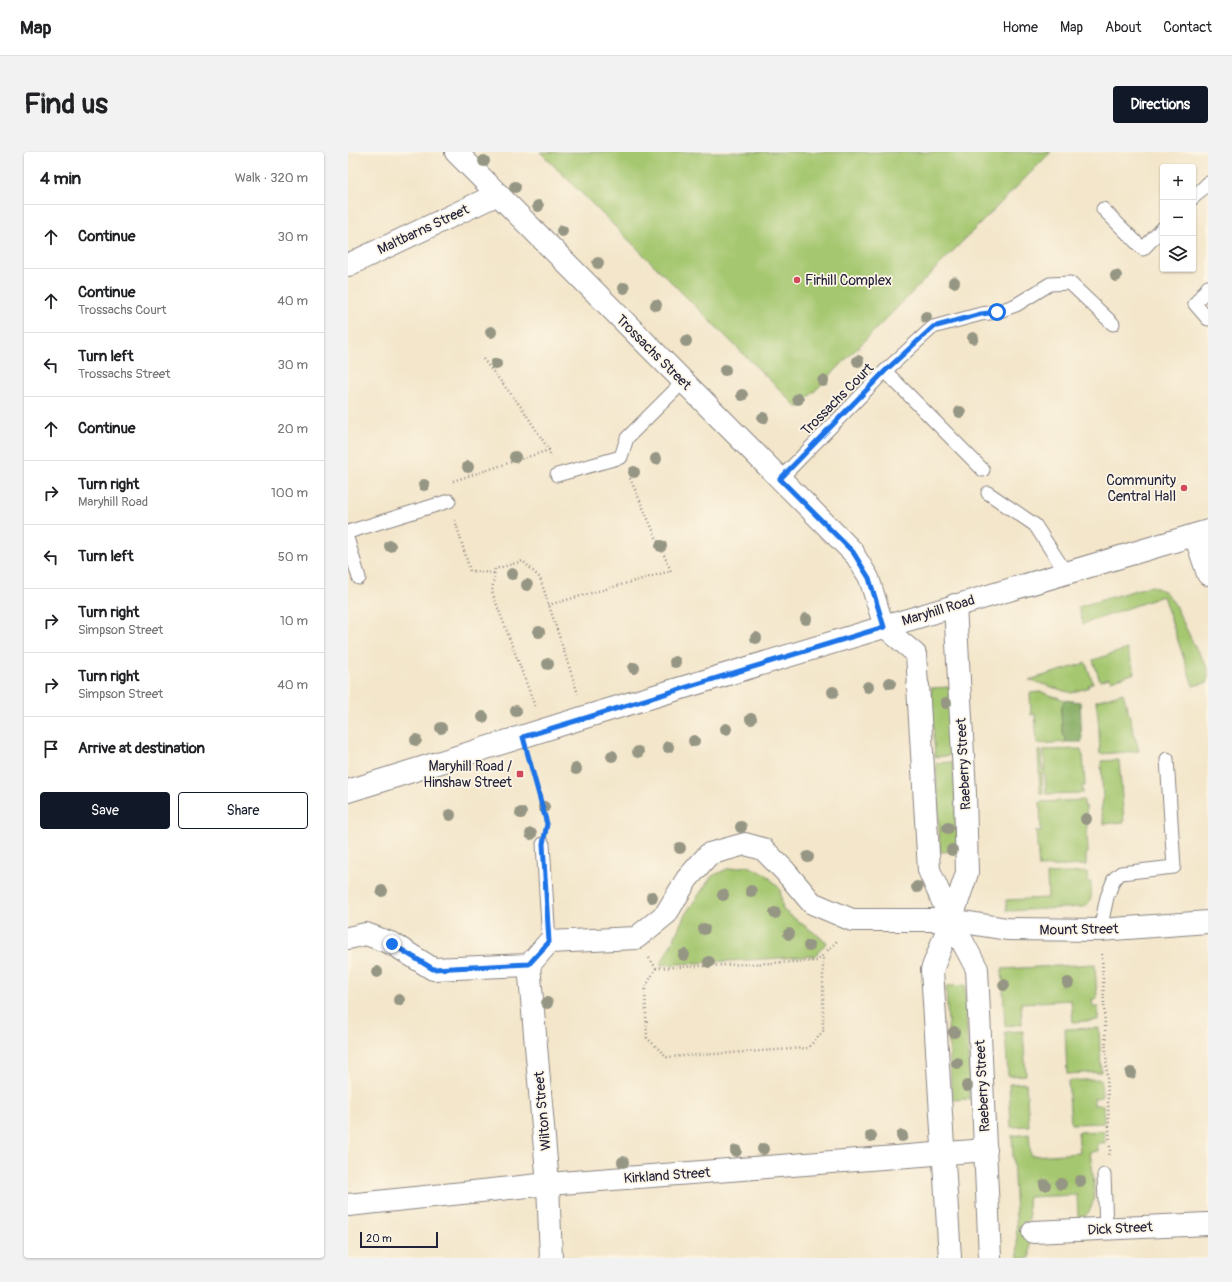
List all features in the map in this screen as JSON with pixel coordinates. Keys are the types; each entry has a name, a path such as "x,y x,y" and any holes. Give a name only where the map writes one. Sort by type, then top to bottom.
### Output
{"street":[{"name":"Trossachs Street","path":"456,152 853,552"},
{"name":"Maltbarns Street","path":"348,265 498,194"},
{"path":"1201,533 1208,574"},
{"name":"Maryhill Road","path":"348,791 585,717 955,605 1201,533"},
{"path":"853,552 869,578 884,627"},
{"name":"Raeberry Street","path":"950,1258 945,1153 932,970 952,920 967,873 966,793 955,605"},
{"name":"Raeberry Street","path":"884,627 916,654 929,870 977,969 990,1258"},
{"path":"348,938 366,934 392,944 433,969 529,964 549,942 636,938 666,914 687,879 709,854 745,844 763,849 784,870 812,903 852,920"},
{"name":"Mount Street","path":"852,920 952,920 1007,929 1100,930 1208,922"},
{"name":"Wilton Street","path":"529,964 548,1184 552,1258"},
{"name":"Kirkland Street","path":"348,1205 548,1184 986,1150"},
{"name":"Dick Street","path":"1033,1232 1208,1224"}],"lane":[{"path":"1196,195 1208,183"},
{"path":"1103,209 1143,249 1160,231"},
{"path":"885,371 933,327 981,314 997,312 1016,305 1050,284 1070,283 1113,324"},
{"path":"1208,287 1195,304 1208,319"},
{"name":"Trossachs Court","path":"780,479 885,371 983,470"},
{"path":"557,475 621,457 627,438 683,382"},
{"path":"988,493 1035,525 1066,573"},
{"path":"348,532 449,501"},
{"path":"348,541 359,578"},
{"path":"1100,930 1107,897 1114,879 1121,873 1174,867 1167,759"},
{"path":"543,844 549,942"},
{"path":"1104,1175 1106,1228"}],"path":[{"path":"483,359 522,408 549,450 557,475"},
{"path":"494,573 470,571 449,501 446,483 549,450"},
{"path":"548,605 671,571 621,457"},
{"path":"544,730 492,592 495,569 522,561 540,578 585,717"},
{"path":"523,737 547,824 543,844"},
{"path":"656,968 817,961 834,944 852,920"},
{"path":"1100,930 1110,1150 1104,1175"},
{"path":"636,938 656,968"},
{"path":"656,968 646,988 647,1038 667,1057 808,1048 823,1031 823,956"}],"green space":[{"name":"Firhill Complex","path":"540,152 1051,152 798,408"},
{"path":"1153,586 1165,592 1174,603 1195,647 1208,668 1208,682 1193,686 1163,596 1083,624 1078,607"},
{"path":"1127,649 1135,673 1111,681 1109,678 1100,681 1093,660"},
{"path":"1086,663 1093,683 1088,685 1089,687 1071,693 1029,680"},
{"path":"949,687 953,755 935,757 931,688"},
{"path":"1041,692 1065,700 1061,709 1061,719 1067,742 1037,744 1035,714 1031,715 1030,693"},
{"path":"1123,693 1139,751 1100,754 1096,701"},
{"path":"1065,700 1080,702 1082,742 1067,742 1065,739 1061,714 1062,705"},
{"path":"1081,749 1083,755 1085,786 1082,786 1083,793 1046,794 1045,774 1042,774 1043,794 1040,795 1038,751 1041,750 1042,770 1045,770 1044,750"},
{"path":"1119,760 1124,822 1104,824 1101,810 1103,800 1101,761"},
{"path":"953,762 958,851 940,852 936,763"},
{"path":"1084,800 1084,806 1086,806 1088,853 1086,854 1086,865 1039,867 1036,831 1041,831 1040,802"},
{"path":"747,866 766,874 780,889 783,910 827,942 815,956 660,965 684,916 712,876 727,869"},
{"path":"1087,872 1088,882 1091,882 1091,896 1087,905 1083,907 1007,911 1006,900 1048,898 1047,874"},
{"path":"1095,964 1097,999 1092,999 1093,1007 1098,1007 1098,1020 1073,1022 1071,1000 1021,1003 1022,1024 1005,1026 1002,969"},
{"path":"965,985 970,1099 952,1100 946,986"},
{"path":"1099,1028 1101,1072 1067,1074 1065,1029"},
{"path":"1023,1031 1026,1075 1008,1076 1005,1032"},
{"path":"1101,1079 1102,1097 1094,1098 1094,1105 1103,1105 1104,1123 1071,1124 1068,1081"},
{"path":"1026,1083 1029,1126 1011,1127 1009,1084"},
{"path":"1104,1131 1105,1143 1098,1143 1098,1151 1090,1152 1094,1189 1091,1208 1087,1214 1080,1218 1078,1216 1077,1195 1028,1197 1029,1220 1023,1226 1023,1236 1030,1242 1030,1258 1018,1258 1012,1136 1029,1134 1031,1156 1080,1153 1078,1132"}],"place":[{"name":"Firhill Complex","path":"797,280"},
{"name":"Community Central Hall","path":"1184,488"},
{"name":"Maryhill Road / Hinshaw Street","path":"520,774"}],"route":[{"path":"392,944 433,969 529,964 549,942 543,844 547,824 523,737 884,627 869,578 853,552 780,479 885,371 933,327 959,319 997,312"}]}
